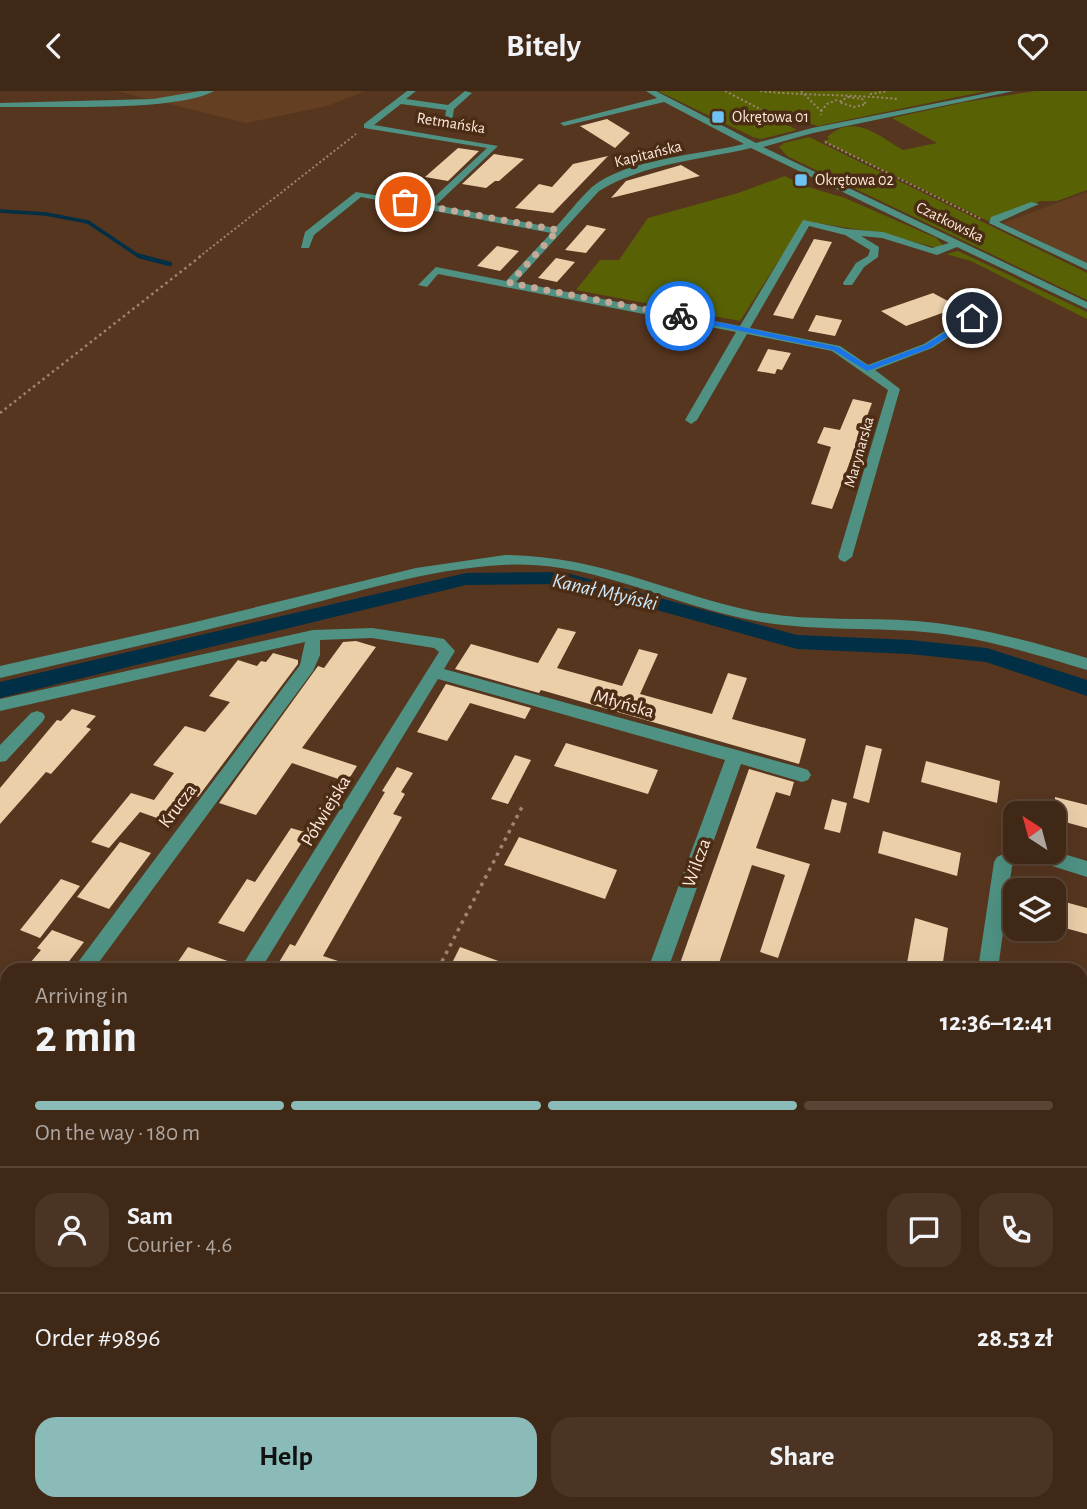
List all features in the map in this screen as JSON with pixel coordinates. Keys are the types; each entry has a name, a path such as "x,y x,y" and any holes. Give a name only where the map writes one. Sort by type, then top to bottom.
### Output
{"street":[{"path":"104,91 145,102"},
{"path":"0,104 145,102 182,98 210,91"},
{"name":"Retmańska","path":"367,126 412,91"},
{"name":"Czatkowska","path":"650,91 754,146 1087,306"},
{"name":"Kapitańska","path":"510,283 596,189 614,178 809,132 1010,91"},
{"path":"0,104 29,93 36,102 49,104"},
{"path":"62,104 88,93"},
{"path":"449,119 450,108 468,93"},
{"path":"564,123 664,99"},
{"path":"400,101 450,108"},
{"path":"798,123 809,132 826,139"},
{"name":"Retmańska","path":"367,126 494,146 429,207"},
{"path":"305,246 309,234 359,194 558,230"},
{"path":"1034,204 994,219 994,223 1087,267"},
{"path":"691,419 806,222 847,232 883,235 937,252 959,243"},
{"path":"847,232 874,249 873,257 860,265 848,283"},
{"path":"423,285 436,270 745,329"},
{"path":"867,369 928,347 972,318"},
{"name":"Marynarska","path":"745,329 836,348 894,389 845,557"},
{"path":"0,672 435,569 509,559 539,560 594,569 714,606 781,621 915,626 952,631 1025,646 1087,664"},
{"path":"0,705 313,635 372,632 439,643 447,651 435,672"},
{"name":"Krucza","path":"87,963 307,667 312,655 313,635"},
{"name":"Młyńska","path":"435,672 802,775"},
{"name":"Półwiejska","path":"254,963 435,672"},
{"path":"0,756 37,717"},
{"name":"Wilcza","path":"660,963 735,757"},
{"path":"990,963 1003,862"},
{"path":"1066,863 1087,869"}],"path":[{"path":"725,91 989,223"},
{"path":"760,91 848,97 888,91"},
{"path":"801,91 821,111"},
{"path":"861,96 901,99 923,108"},
{"path":"832,127 821,117 821,111 827,104 841,99 848,97 862,99 866,104 858,107 846,106 839,102 841,99"},
{"path":"0,413 367,126"},
{"path":"441,963 522,807"}],"shaded area":[{"path":"116,91 365,91 327,106 246,123"},
{"path":"1087,192 1087,263 1003,223"}],"green space":[{"path":"658,91 986,91 818,126 802,121 788,125 797,130 761,139"},
{"path":"1035,91 1087,91 1087,190 1057,201 1041,201 988,221 823,141 830,139 827,137 837,130 856,126 903,150 937,143 892,118 965,102"},
{"path":"809,137 1087,273 1087,300 787,156 779,147 784,143"},
{"path":"785,176 801,185 845,198 936,238 943,245 938,248 875,232 804,221 740,321 576,290 600,260 619,260 648,218 738,193"},
{"path":"958,251 1087,312 1087,319 971,261 946,254"}],"building":[{"path":"607,119 630,133 615,148 580,126"},
{"path":"458,148 479,151 448,181 425,177"},
{"path":"494,154 524,159 499,181 486,188 462,184"},
{"path":"608,156 553,213 515,208 539,184 552,187 573,164"},
{"path":"681,165 700,176 611,198 626,181"},
{"path":"587,225 606,229 586,253 565,250"},
{"path":"814,239 832,242 793,319 773,315"},
{"path":"497,246 519,251 500,271 477,266"},
{"path":"556,258 575,262 557,282 538,278"},
{"path":"933,293 959,307 906,326 881,311"},
{"path":"816,315 842,320 835,336 808,331"},
{"path":"768,349 791,353 782,370 777,369 775,374 757,371"},
{"path":"853,399 872,403 832,509 811,504 831,447 817,443 824,427 840,430"},
{"path":"558,628 576,632 557,668 622,686 639,649 658,654 640,694 712,714 728,673 747,678 732,719 806,739 799,764 541,690 539,693 455,669 471,644 538,663"},
{"path":"356,641 376,647 302,748 357,766 347,782 292,763 256,815 219,803 318,666 324,668 343,642"},
{"path":"273,653 298,660 298,664 198,797 195,796 174,824 140,812 109,848 91,842 131,793 154,800 174,773 153,765 185,726 205,732 230,702 209,696 238,660 257,666 261,661 266,662"},
{"path":"446,684 531,708 525,719 470,703 447,741 417,732"},
{"path":"72,709 96,716 86,727 91,729 51,774 46,772 0,824 0,788 57,720 61,721"},
{"path":"566,743 658,770 648,794 554,766"},
{"path":"866,745 882,749 869,803 853,798"},
{"path":"515,755 531,760 508,804 491,799"},
{"path":"926,761 1000,781 997,803 921,782"},
{"path":"397,767 413,773 401,792 405,794 393,814 402,817 323,956 344,963 279,963 290,944 295,946 385,792 382,791"},
{"path":"749,769 794,782 790,796 776,792 756,848 810,864 778,958 760,952 785,875 752,865 719,963 680,963"},
{"path":"1055,797 1087,805 1087,828 1066,822 1066,801 1055,801"},
{"path":"832,799 847,803 840,833 824,829"},
{"path":"291,828 308,833 244,932 218,923 247,879 255,882"},
{"path":"883,831 961,853 957,876 878,853"},
{"path":"519,837 617,870 605,899 504,865"},
{"path":"120,842 151,853 109,909 77,897"},
{"path":"61,879 80,886 40,938 20,930"},
{"path":"1066,902 1087,908 1087,934 1066,928"},
{"path":"915,918 948,928 943,963 907,963"},
{"path":"52,930 84,942 68,963 30,963 41,950 37,948"},
{"path":"188,947 233,963 177,963"},
{"path":"460,947 504,963 452,963"}],"waterway":[{"path":"0,211 46,214 88,222 137,255 145,257"},
{"path":"139,256 170,264"},
{"name":"Kanał Młyński","path":"0,690 466,579 563,578 797,642 910,647 987,655 1087,688"}],"way so far":[{"path":"405,202 558,230 510,283 680,316"}],"place":[{"name":"Okrętowa 01","path":"718,117"},
{"name":"Okrętowa 02","path":"801,180"}],"route":[{"path":"680,316 836,348 867,369 928,347 972,318"}]}
